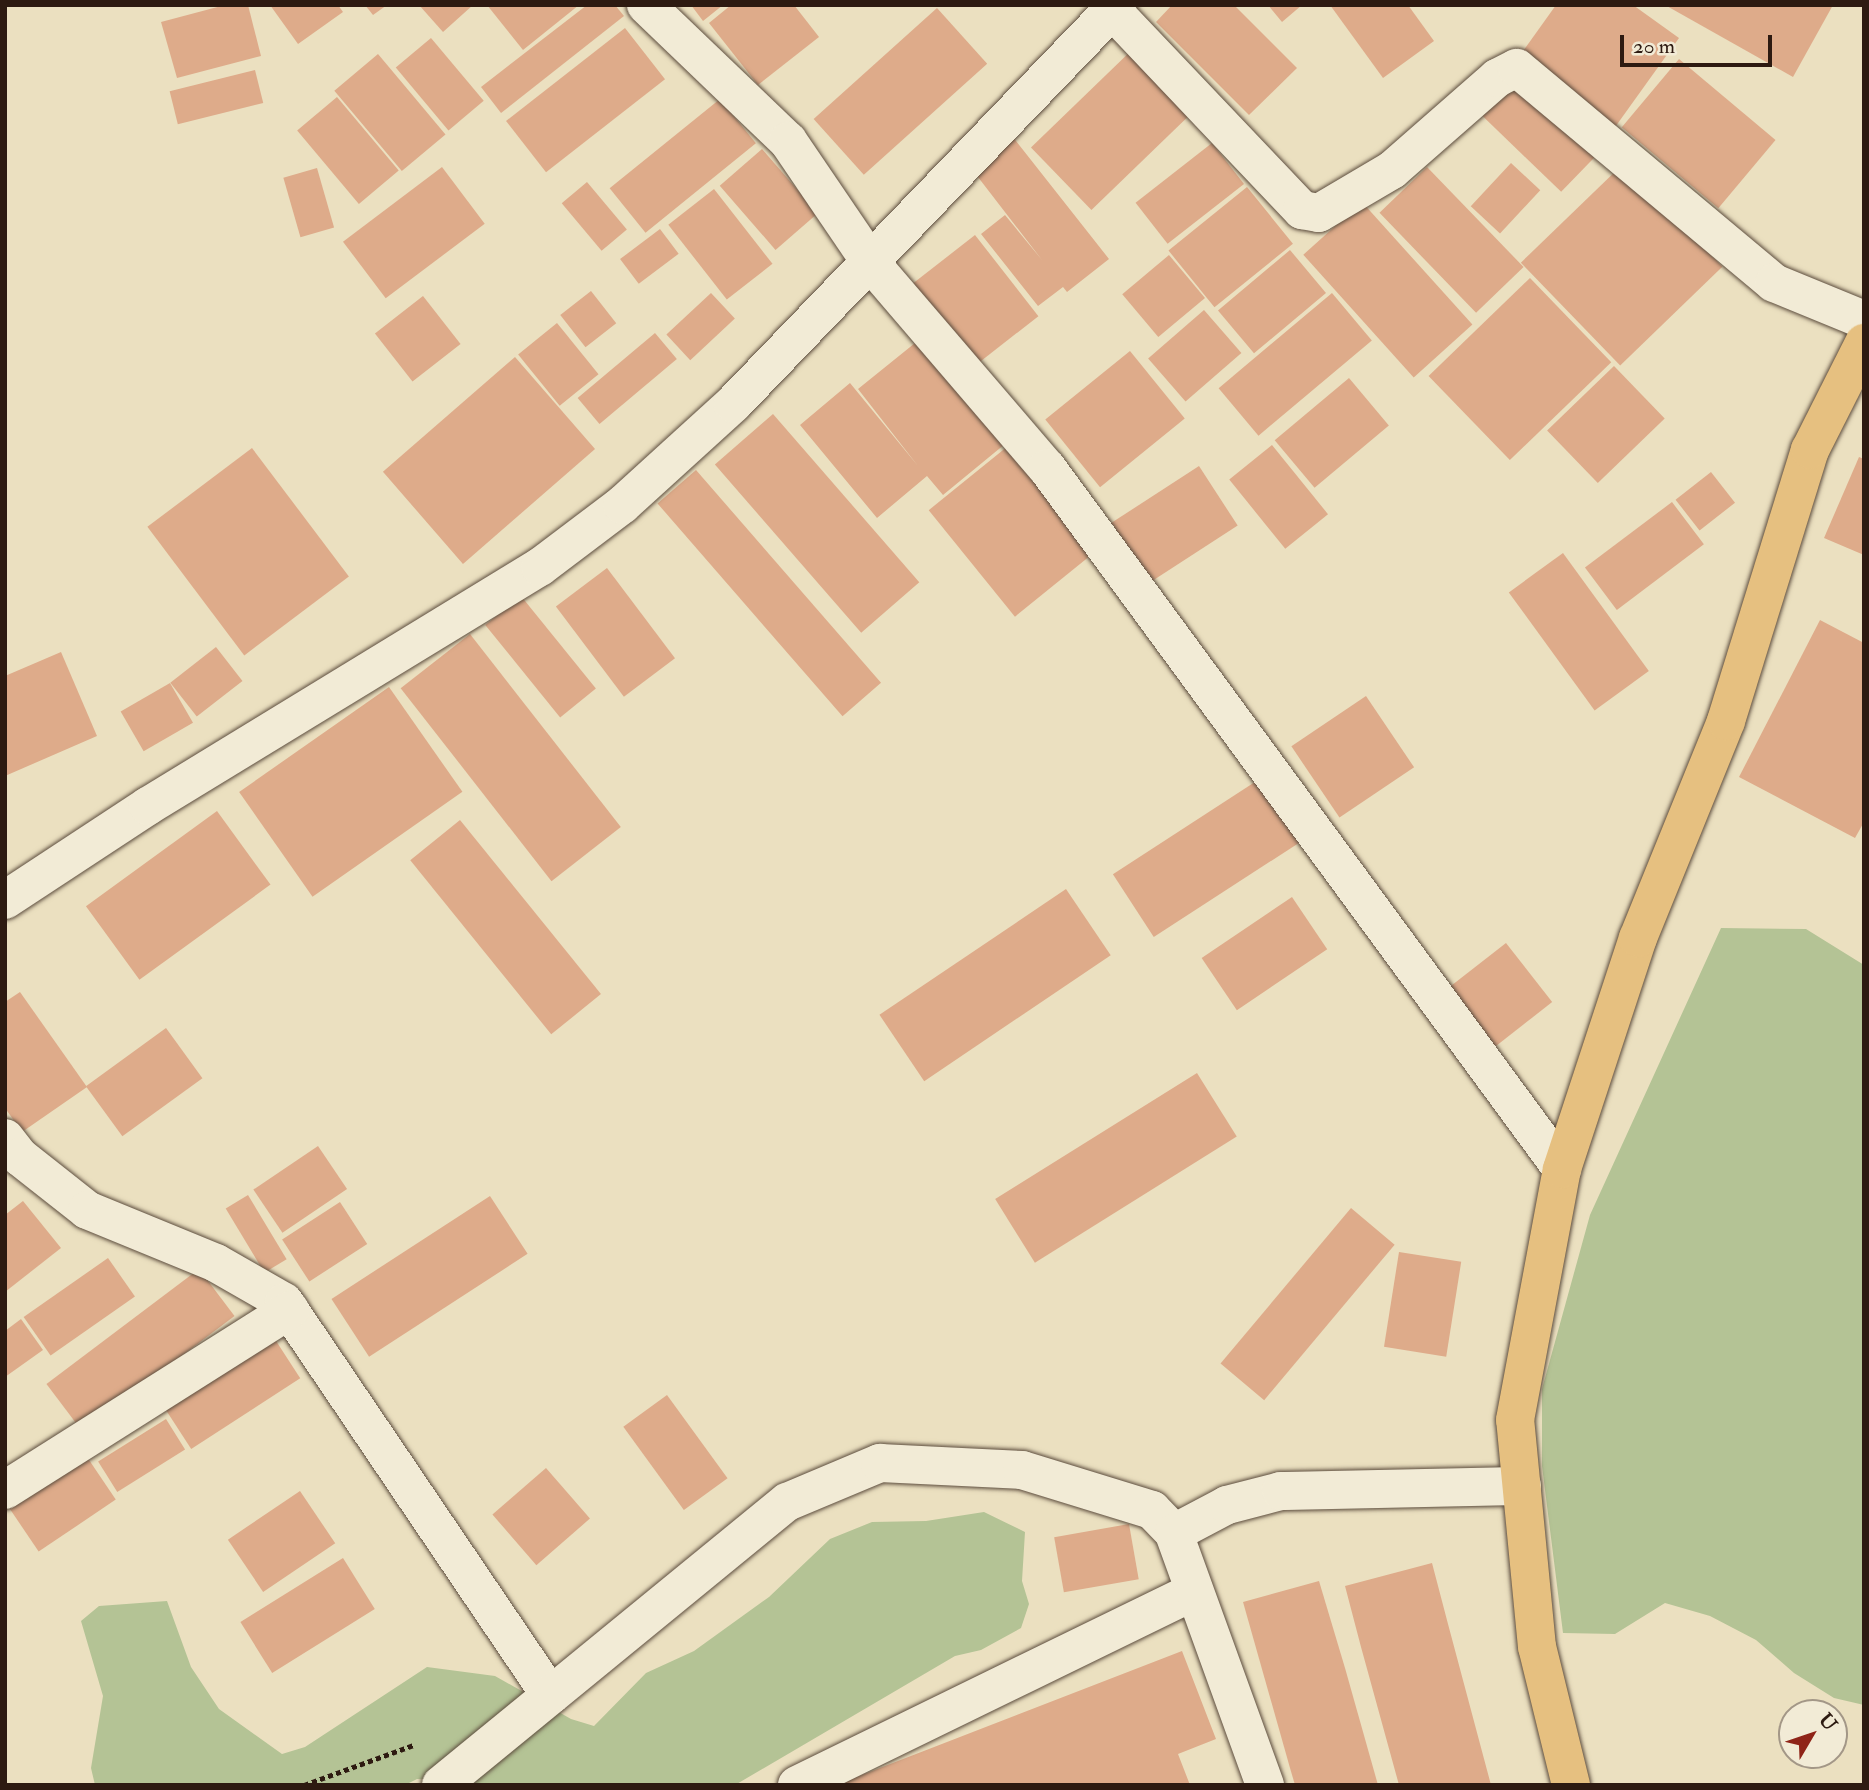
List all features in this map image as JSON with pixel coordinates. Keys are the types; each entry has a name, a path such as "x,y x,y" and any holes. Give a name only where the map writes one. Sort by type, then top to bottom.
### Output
{"main road":[{"path":"1571,1785 1537,1647 1516,1420 1562,1169 1638,938 1726,722 1810,450 1864,343"}],"street":[{"path":"646,5 788,141 871,263 1046,468 1562,1169"},
{"path":"5,900 272,729 540,567 622,505 733,404 1115,8 1302,211 1319,213 1392,170 1497,78 1517,68 1774,283 1864,320"},
{"path":"5,1138 20,1157 87,1210 216,1264 274,1293 290,1310 550,1695"},
{"path":"5,1489 290,1310"},
{"path":"441,1785 787,1502 880,1462 1022,1469 1152,1510 1174,1534 1265,1785"},
{"path":"1174,1534 1227,1505 1281,1491 1522,1486"},
{"path":"797,1785 1194,1591"}],"green space":[{"path":"1721,928 1806,929 1864,965 1864,1705 1848,1701 1848,1699 1834,1698 1794,1673 1756,1640 1710,1616 1665,1603 1615,1634 1563,1633 1542,1466 1542,1389 1590,1215"},
{"path":"984,1512 1025,1532 1022,1581 1029,1604 1021,1628 981,1650 955,1656 735,1785 443,1785 439,1780 417,1779 405,1785 95,1785 91,1768 103,1696 81,1621 99,1606 167,1601 191,1667 219,1709 282,1754 305,1747 427,1667 495,1676 571,1719 594,1726 646,1673 694,1651 769,1597 830,1539 872,1522 926,1521"}],"building":[{"path":"225,5 248,5 261,56 177,78 161,22"},
{"path":"270,5 338,5 343,12 298,44"},
{"path":"365,5 387,5 373,15"},
{"path":"419,5 473,5 443,32"},
{"path":"487,5 579,5 523,50"},
{"path":"587,5 615,5 624,16 501,113 481,87"},
{"path":"691,5 723,5 703,21"},
{"path":"731,5 794,5 819,37 758,85 709,23"},
{"path":"1172,5 1234,5 1297,68 1249,115 1156,22"},
{"path":"1268,5 1302,5 1282,22"},
{"path":"1330,5 1408,5 1434,41 1383,78"},
{"path":"1556,5 1633,5 1679,38 1613,130 1516,61"},
{"path":"1665,5 1833,5 1793,77"},
{"path":"937,8 987,64 864,175 814,119"},
{"path":"625,28 665,79 546,172 506,121"},
{"path":"431,38 484,101 448,130 396,68"},
{"path":"1136,46 1196,109 1091,210 1031,147"},
{"path":"378,54 445,134 402,171 334,91"},
{"path":"1679,59 1776,140 1718,208 1622,127"},
{"path":"255,70 263,103 178,124 170,91"},
{"path":"1523,73 1602,149 1561,192 1482,115"},
{"path":"337,97 399,171 359,204 297,130"},
{"path":"720,99 756,143 646,233 610,188"},
{"path":"1012,136 1109,259 1067,292 1063,287 1038,306 981,234 1005,215 1042,260 971,168"},
{"path":"1212,143 1244,184 1168,244 1136,203"},
{"path":"762,149 818,213 776,250 720,186"},
{"path":"1511,163 1540,190 1500,233 1471,206"},
{"path":"1623,164 1722,267 1620,366 1521,263"},
{"path":"442,167 485,224 386,298 343,242"},
{"path":"1427,167 1524,267 1476,313 1380,213"},
{"path":"317,168 334,228 300,237 283,178"},
{"path":"587,182 627,229 602,251 562,203"},
{"path":"1247,187 1293,244 1214,307 1169,251"},
{"path":"714,189 772,264 727,300 668,225"},
{"path":"1362,202 1472,325 1414,377 1303,255"},
{"path":"660,229 679,254 639,284 620,259"},
{"path":"975,235 1038,316 970,370 906,289"},
{"path":"1290,250 1326,293 1254,353 1218,310"},
{"path":"1169,255 1205,298 1158,337 1122,294"},
{"path":"1530,278 1611,362 1510,460 1429,376"},
{"path":"591,291 616,323 586,347 560,315"},
{"path":"711,293 735,319 690,360 666,335"},
{"path":"1332,293 1372,340 1258,436 1219,388"},
{"path":"423,296 461,344 412,382 375,334"},
{"path":"1204,310 1241,353 1186,402 1148,359"},
{"path":"557,323 599,374 560,406 518,354"},
{"path":"655,333 677,359 599,424 578,398"},
{"path":"920,339 1005,444 943,495 927,476 877,518 800,425 850,383 918,466 858,389"},
{"path":"1130,351 1185,419 1100,487 1045,420"},
{"path":"515,357 595,449 463,564 383,472"},
{"path":"1614,366 1665,419 1598,483 1547,431"},
{"path":"1349,378 1389,425 1315,488 1275,440"},
{"path":"773,414 919,582 861,633 715,465"},
{"path":"1272,445 1328,514 1285,549 1229,480"},
{"path":"1008,446 1094,552 1015,617 929,510"},
{"path":"252,448 349,577 244,655 147,527"},
{"path":"1859,457 1864,459 1864,555 1824,538"},
{"path":"1199,466 1238,526 1147,584 1108,525"},
{"path":"696,470 881,683 843,716 658,503"},
{"path":"1711,472 1735,503 1700,530 1676,500"},
{"path":"1672,502 1704,544 1617,610 1585,568"},
{"path":"1563,553 1649,671 1595,710 1509,592"},
{"path":"607,568 675,658 624,697 556,607"},
{"path":"521,596 596,688 560,717 485,625"},
{"path":"1820,620 1864,643 1864,822 1855,838 1739,777"},
{"path":"470,634 621,827 551,881 401,688"},
{"path":"216,647 242,681 197,717 170,683"},
{"path":"61,652 97,736 5,776 5,676"},
{"path":"170,683 193,723 144,751 121,712"},
{"path":"389,687 462,792 313,897 239,792"},
{"path":"1366,696 1414,767 1339,818 1291,746"},
{"path":"1258,780 1299,843 1154,937 1113,874"},
{"path":"217,811 270,885 139,980 86,906"},
{"path":"460,820 601,994 551,1034 410,860"},
{"path":"1066,889 1111,955 924,1081 879,1015"},
{"path":"1292,897 1327,949 1237,1010 1202,958"},
{"path":"1506,943 1552,1002 1488,1052 1442,993"},
{"path":"20,992 87,1087 22,1132 5,1108 5,1002"},
{"path":"166,1028 202,1078 122,1136 86,1086"},
{"path":"1197,1073 1237,1137 1035,1263 995,1199"},
{"path":"318,1146 347,1189 282,1233 253,1190"},
{"path":"248,1195 287,1259 264,1273 226,1208"},
{"path":"490,1196 528,1254 369,1357 331,1299"},
{"path":"23,1201 61,1248 5,1292 5,1215"},
{"path":"340,1202 367,1244 309,1282 282,1240"},
{"path":"1351,1208 1395,1245 1264,1400 1221,1364"},
{"path":"1399,1252 1461,1262 1446,1357 1384,1347"},
{"path":"108,1258 135,1297 51,1356 24,1317"},
{"path":"199,1269 235,1316 82,1431 46,1384"},
{"path":"21,1319 43,1350 5,1377 5,1331"},
{"path":"267,1327 300,1378 191,1449 158,1398"},
{"path":"667,1395 728,1478 684,1510 623,1427"},
{"path":"166,1419 185,1450 117,1492 98,1461"},
{"path":"85,1454 116,1500 39,1552 8,1506"},
{"path":"546,1468 590,1519 536,1565 492,1515"},
{"path":"300,1491 335,1543 263,1592 228,1540"},
{"path":"1129,1524 1139,1579 1064,1592 1054,1537"},
{"path":"343,1558 375,1609 272,1673 240,1622"},
{"path":"1432,1563 1491,1785 1399,1785 1361,1647 1345,1586"},
{"path":"1319,1581 1378,1785 1295,1785 1290,1768 1243,1602"},
{"path":"1182,1651 1216,1739 1178,1754 1190,1785 836,1785"}]}
